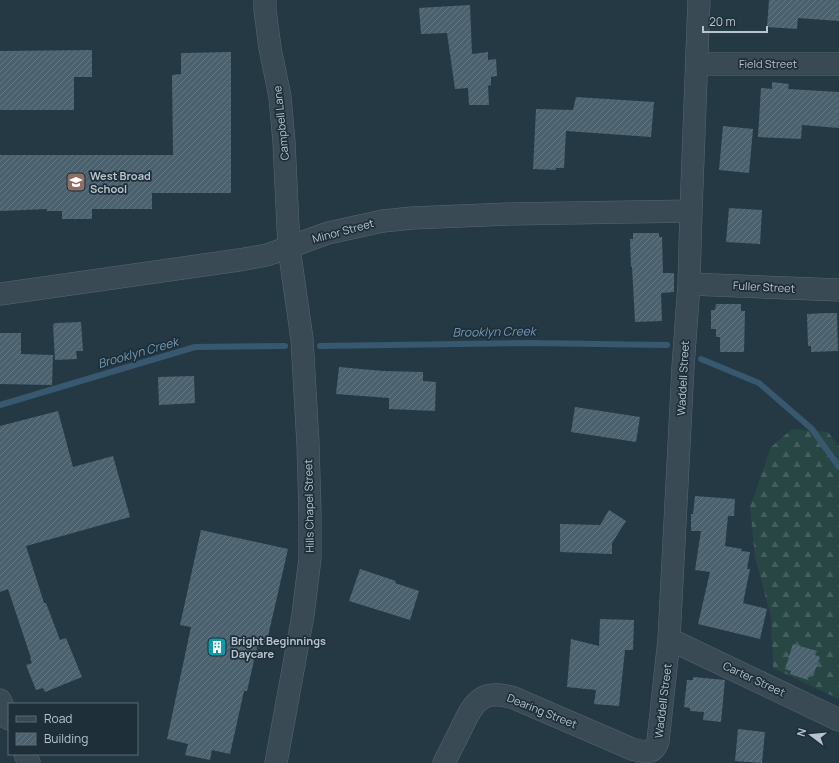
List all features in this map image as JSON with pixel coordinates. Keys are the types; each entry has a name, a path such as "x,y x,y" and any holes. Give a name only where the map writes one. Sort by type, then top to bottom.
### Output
{"street":[{"name":"Campbell Lane","path":"265,0 270,48 280,97 289,248"},
{"name":"Waddell Street","path":"650,752 657,747 660,736 669,639 683,367 689,284 699,0"},
{"name":"Field Street","path":"697,64 839,64"},
{"name":"Minor Street","path":"0,294 267,255 328,233 359,225 383,221 412,218 517,214 691,211"},
{"name":"Hills Chapel Street","path":"276,763 303,615 310,558 308,444 302,339 289,248"},
{"name":"Fuller Street","path":"689,284 839,290"},
{"name":"Carter Street","path":"669,639 839,720"},
{"name":"Dearing Street","path":"444,763 470,710 482,698 498,694 514,698 632,749 650,752"},
{"path":"0,700 8,717"}],"green space":[{"path":"792,429 828,432 839,447 839,699 773,668 771,617 755,557 750,507 771,447"}],"building":[{"path":"769,0 839,0 839,21 798,18 797,29 767,27"},
{"path":"470,5 472,54 488,52 488,60 496,59 497,76 491,77 491,85 488,86 489,105 469,105 468,88 455,89 447,33 421,34 419,8"},
{"path":"92,50 92,77 74,77 74,110 0,110 0,51"},
{"path":"231,52 231,193 152,193 152,209 92,209 92,219 62,219 62,211 47,211 47,209 0,211 0,155 173,155 172,75 181,74 181,53"},
{"path":"772,82 789,84 788,89 839,92 839,128 802,125 801,139 758,137 761,88 772,89"},
{"path":"576,97 654,102 651,137 566,131 564,168 556,168 556,170 533,169 536,109 573,110"},
{"path":"723,126 753,129 749,173 719,170"},
{"path":"729,208 762,210 760,244 726,242"},
{"path":"633,233 659,233 659,237 662,237 663,273 674,273 674,292 661,293 662,321 635,322 630,239 633,239"},
{"path":"716,304 741,304 741,311 745,311 744,352 720,352 720,337 716,337 716,329 711,329 711,310 715,310"},
{"path":"837,313 838,351 811,352 811,346 808,346 807,314"},
{"path":"81,322 83,351 76,351 77,359 55,360 53,325 55,323"},
{"path":"0,333 21,333 21,354 53,355 52,385 0,384"},
{"path":"339,367 383,371 423,372 423,381 436,382 435,411 389,409 389,398 336,394"},
{"path":"194,376 195,403 159,405 158,377"},
{"path":"575,407 640,417 636,442 571,432"},
{"path":"58,411 73,467 113,456 130,517 26,546 44,603 46,603 60,640 66,638 82,677 45,692 43,688 36,690 26,665 32,663 31,658 8,589 0,592 0,426"},
{"path":"695,496 735,499 734,516 728,516 725,546 750,552 747,569 750,569 743,603 767,609 760,639 698,624 710,572 695,570 701,531 691,531 691,514 693,514"},
{"path":"609,510 626,521 612,543 612,554 560,552 560,524 600,525"},
{"name":"Bright Beginnings Daycare","path":"201,530 288,549 266,645 258,643 247,691 244,691 230,754 212,750 210,760 185,755 188,744 167,739 191,627 180,625"},
{"path":"360,569 396,581 395,583 419,591 410,620 349,601"},
{"path":"600,619 634,620 633,650 625,650 619,706 594,704 596,690 567,687 571,639 599,646"},
{"path":"793,644 817,651 815,655 820,657 813,676 809,675 808,680 790,674 791,671 785,669"},
{"path":"693,677 725,680 721,722 703,720 704,712 690,711 690,708 684,707 687,680 693,680"},
{"path":"738,729 765,732 762,763 735,761"}],"waterway":[{"name":"Brooklyn Creek","path":"320,346 529,343 667,345"},
{"name":"Brooklyn Creek","path":"0,405 195,347 285,346"},
{"name":"Brooklyn Creek","path":"701,359 759,383 812,429 839,467"}],"place":[{"name":"West Broad School","path":"76,182"},
{"name":"Bright Beginnings Daycare","path":"217,647"}]}
